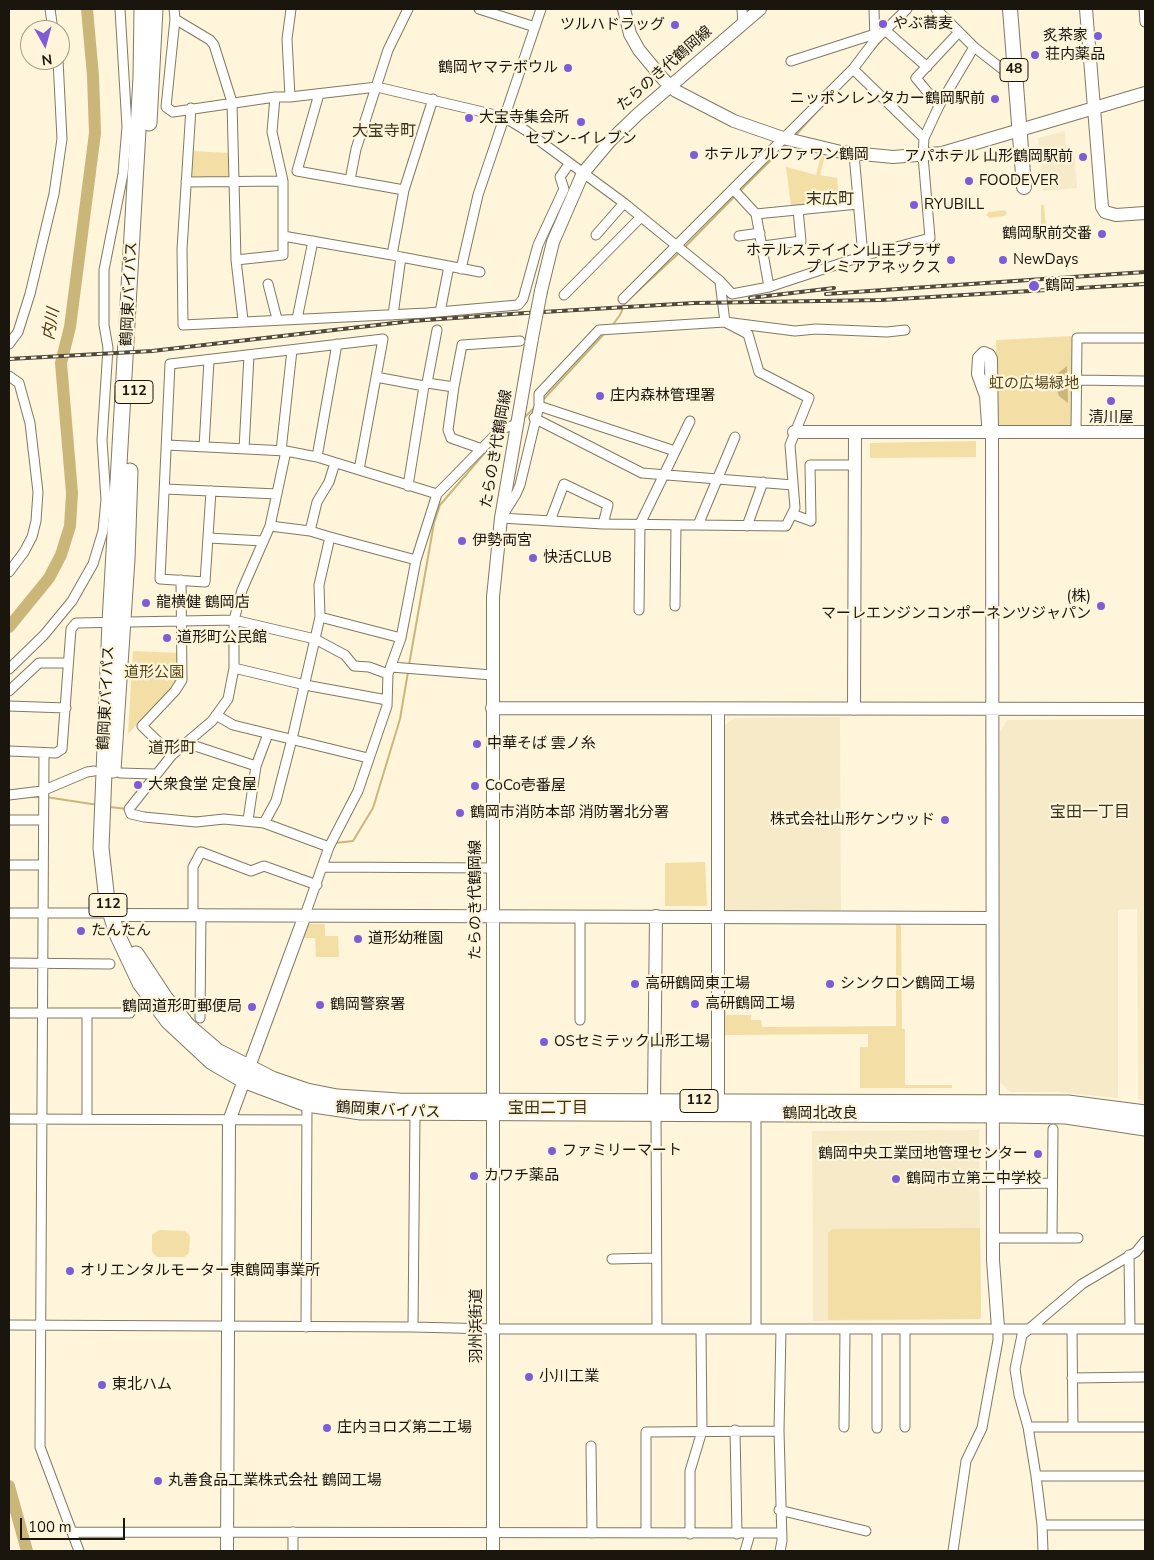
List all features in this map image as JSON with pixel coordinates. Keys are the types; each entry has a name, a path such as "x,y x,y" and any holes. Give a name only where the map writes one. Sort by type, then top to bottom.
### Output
{"highway":[{"name":"鶴岡東バイパス","path":"142,9 110,833 111,868 116,914 140,961 165,998 188,1026 246,1074 306,1104 361,1112 415,1114 493,1107"},
{"name":"鶴岡東バイパス","path":"117,622 155,9"},
{"name":"鶴岡東バイパス","path":"246,1074 337,1097 493,1107"},
{"name":"鶴岡北改良","path":"655,1107 718,1100 992,1109 1066,1116 1145,1128"},
{"name":"鶴岡北改良","path":"493,1107 655,1107 756,1113 992,1109 1068,1103 1145,1113"}],"main road":[{"name":"48","path":"1010,9 1024,187"}],"street":[{"path":"9,669 44,636 72,601 93,564 103,531 106,500 102,440 108,364 104,325 104,270 123,174 127,127 120,9"},
{"path":"174,9 175,19 166,106 173,112 232,102 377,88 433,99 504,117 525,130 641,217 732,294 769,287 863,256 930,238 923,156 924,138 939,106 974,47"},
{"path":"290,97 287,39 291,9"},
{"path":"350,180 356,150 388,50 408,9"},
{"path":"479,9 535,27"},
{"path":"461,269 478,195 541,9"},
{"path":"624,9 633,42 670,86 734,121 782,138 854,154 893,157 923,156 968,147 1145,93"},
{"path":"742,9 743,24"},
{"name":"たらのき代鶴岡線","path":"493,1107 492,675 495,563 518,424 526,340 553,242 583,173 610,141 670,86 760,9"},
{"path":"623,299 678,247 782,138 853,69 875,37 874,9"},
{"path":"791,61 875,37 907,9"},
{"path":"936,9 974,47 1015,79"},
{"path":"1086,9 1102,209 1116,215 1145,213"},
{"path":"1144,9 1145,22"},
{"path":"175,19 210,40 214,45 232,102 236,260 243,320"},
{"path":"885,30 927,67"},
{"path":"939,106 916,78 959,32"},
{"path":"853,69 924,138"},
{"path":"9,344 18,332 30,294 54,194 62,139 59,70"},
{"path":"319,94 297,170 404,190"},
{"path":"236,260 283,255 284,181 272,132 275,97"},
{"path":"392,256 404,190 433,99"},
{"path":"191,108 182,248 183,325 243,320 393,315 518,305 523,299 538,245 564,189 560,177 569,164"},
{"path":"854,154 863,256"},
{"path":"186,182 284,181"},
{"path":"733,189 756,214 769,287"},
{"path":"596,235 624,204"},
{"path":"756,214 858,204"},
{"path":"763,246 801,241 798,210"},
{"path":"564,295 641,217"},
{"path":"739,236 760,233"},
{"path":"284,236 480,272"},
{"path":"297,319 313,241"},
{"path":"393,315 402,257"},
{"path":"440,312 449,266"},
{"path":"720,282 725,322"},
{"path":"268,284 277,319"},
{"path":"725,322 748,334 759,372 809,398 790,445 795,508 786,526 603,524 501,518 520,485 534,418 539,406 539,394 598,330 725,322 796,331 816,329 887,332 905,330"},
{"path":"408,486 437,330"},
{"path":"1076,432 1077,338 1145,338"},
{"path":"211,492 205,582 160,579 170,364 383,339 359,470"},
{"path":"482,449 451,438 448,430 462,345 526,340"},
{"path":"317,458 337,344"},
{"path":"292,350 283,451 277,494 270,526 242,590 234,620 234,668 228,699 212,721 172,755 129,809 131,814 144,818 196,822 224,819 264,823 329,847"},
{"path":"953,1551 966,1461 982,1428 998,1340 993,1280 993,709 992,433 991,359 989,355 984,353 979,358 978,374 986,396 988,424 992,433"},
{"path":"244,449 249,355"},
{"path":"204,447 210,360"},
{"path":"9,376 19,383 30,423 38,492 36,521 32,537 24,552 9,572"},
{"path":"376,377 454,387"},
{"path":"1076,380 1145,380"},
{"path":"539,406 676,451"},
{"path":"534,418 642,473 793,485"},
{"path":"639,610 640,524 690,421"},
{"path":"227,1551 230,1121 317,885 329,847 358,791 387,706 390,670 401,638 416,560 437,494 501,429 518,424"},
{"path":"794,432 1145,432"},
{"path":"854,433 854,709"},
{"path":"698,526 735,437"},
{"path":"167,445 283,451 335,463 437,494"},
{"path":"310,531 317,502 329,482 335,463"},
{"path":"792,514 811,520 810,465 854,465"},
{"path":"747,526 763,482"},
{"path":"550,521 564,484 608,505 603,524"},
{"path":"165,489 277,494"},
{"path":"270,526 310,531 416,560"},
{"path":"675,606 676,526"},
{"path":"264,823 276,800 305,685 320,617 319,585 330,537"},
{"path":"209,538 263,540"},
{"path":"172,755 142,726 175,691 182,680 181,580"},
{"path":"320,617 401,638"},
{"path":"9,750 56,753 62,749 72,625 76,623 234,620 315,639 345,655 354,666 390,670 492,675"},
{"path":"9,691 40,663 68,663"},
{"path":"234,668 305,685 387,700"},
{"path":"9,706 66,708"},
{"path":"492,708 1145,709"},
{"path":"718,709 718,1100"},
{"path":"216,715 233,725 323,745 368,758"},
{"path":"248,820 256,766 268,734"},
{"path":"186,743 256,766"},
{"path":"44,753 42,791 40,1119 40,1447 79,1551"},
{"path":"9,796 42,791 87,772 94,771"},
{"path":"120,772 155,774"},
{"path":"9,820 42,820"},
{"path":"200,1018 197,914 193,868 201,852 251,871 264,866 317,885"},
{"path":"9,865 42,865"},
{"path":"322,868 493,868"},
{"path":"9,913 992,918"},
{"path":"580,916 580,1020"},
{"path":"656,916 656,1329"},
{"path":"9,963 110,964"},
{"path":"9,1012 130,1013"},
{"path":"86,1120 87,1013"},
{"path":"306,1104 306,1327"},
{"name":"羽州浜街道","path":"493,1107 493,1551"},
{"path":"756,1113 756,1329"},
{"path":"412,1327 415,1114"},
{"path":"9,1119 306,1120"},
{"path":"1052,1238 1053,1129"},
{"path":"993,1184 1052,1183"},
{"path":"993,1238 1078,1238"},
{"path":"1042,1551 1042,1525 1036,1476 1028,1427 1019,1395 1015,1369 1022,1335 1082,1284 1136,1252 1145,1241"},
{"path":"1129,1255 1130,1329"},
{"path":"612,1259 656,1258"},
{"path":"9,1325 412,1327 493,1330 1145,1329"},
{"path":"690,1534 690,1471 702,1431 701,1329"},
{"path":"780,1551 782,1541 780,1533 779,1431 781,1329"},
{"path":"844,1427 845,1329"},
{"path":"877,1329 877,1428"},
{"path":"905,1426 906,1329"},
{"path":"1072,1330 1073,1427"},
{"path":"1072,1378 1145,1378"},
{"path":"1028,1427 1145,1427"},
{"path":"736,1430 737,1534"},
{"path":"646,1534 646,1432 779,1431"},
{"path":"591,1446 592,1533"},
{"path":"1036,1476 1145,1476"},
{"path":"780,1510 866,1531"},
{"path":"1042,1525 1145,1525"},
{"path":"72,1532 780,1533"},
{"path":"293,1532 293,1551"},
{"path":"744,1551 750,1534"}],"shaded area":[{"path":"1065,131 1066,150 1074,149 1077,188 1043,191 1038,138"},
{"path":"1067,366 1068,403 1059,396 1055,384 1058,373"},
{"path":"840,717 841,910 724,910 725,725 734,718"},
{"path":"1145,719 1145,1101 1138,1099 1137,909 1118,910 1118,1098 1056,1092 1010,1092 1000,1082 1000,731 1007,720"},
{"name":"鶴岡市立第二中学校","path":"979,1130 981,1317 979,1319 813,1321 812,1131"}],"green space":[{"path":"192,151 229,153 229,177 190,178"},
{"path":"821,155 825,156 820,175 837,178 839,202 791,206 786,167 816,175"},
{"path":"1041,205 1044,205 1046,226 1041,224"},
{"path":"1005,210 1007,213 1004,216 990,218 986,215 989,212"},
{"name":"虹の広場緑地","path":"1072,336 1072,429 997,429 996,340"},
{"path":"976,441 976,457 870,458 870,443"},
{"name":"道形公園","path":"133,651 179,653 178,677 172,687 128,734"},
{"path":"705,862 707,906 665,906 665,863"},
{"path":"308,924 325,924 325,936 338,936 339,957 316,957 315,938 302,938"},
{"path":"896,924 901,924 902,1029 905,1029 905,1085 952,1085 952,1088 860,1088 860,1047 868,1047 868,1034 723,1035 723,1010 726,1010 726,1015 751,1015 751,1020 761,1020 762,1027 896,1026"},
{"path":"1003,1173 1024,1173 1024,1179 1003,1180"},
{"path":"980,1228 981,1317 979,1319 828,1320 828,1233 832,1229"},
{"path":"159,1230 185,1231 190,1236 189,1253 184,1257 157,1257 152,1252 152,1235"}],"waterway":[{"name":"内川","path":"9,627 49,578 61,555 70,526 72,493 61,363 70,327 95,133 93,76 87,9"},
{"path":"874,49 884,37"},
{"path":"795,136 820,108"},
{"path":"740,191 786,145"},
{"path":"684,248 735,196"},
{"path":"612,326 620,315 625,303 679,253"},
{"path":"542,401 605,333"},
{"path":"524,418 535,407"},
{"path":"409,665 434,523 440,505 495,441"},
{"path":"335,843 353,841 373,808 400,719 408,672"},
{"path":"28,797 41,797"},
{"path":"46,797 98,805"},
{"path":"110,807 127,809"},
{"path":"189,817 199,817"},
{"name":"内川","path":"9,1486 27,1551"}],"railway":[{"path":"826,294 1145,272"},
{"path":"9,359 152,351 412,321 526,313 694,303 882,300 1145,284"},
{"path":"750,298 834,288"}],"place":[{"name":"やぶ蕎麦","path":"883,24"},
{"name":"ツルハドラッグ","path":"675,25"},
{"name":"炙茶家","path":"1098,36"},
{"name":"荘内薬品","path":"1035,55"},
{"name":"鶴岡ヤマテボウル","path":"568,68"},
{"name":"ニッポンレンタカー鶴岡駅前","path":"995,99"},
{"name":"大宝寺集会所","path":"469,118"},
{"name":"セブン-イレブン","path":"581,122"},
{"name":"ホテルアルファワン鶴岡","path":"694,155"},
{"name":"アパホテル 山形鶴岡駅前","path":"1083,157"},
{"name":"FOODEVER","path":"969,181"},
{"name":"RYUBILL","path":"914,205"},
{"name":"鶴岡駅前交番","path":"1102,234"},
{"name":"ホテルステイイン山王プラザ プレミアアネックス","path":"951,260"},
{"name":"NewDays","path":"1003,260"},
{"name":"鶴岡","path":"1034,286"},
{"name":"庄内森林管理署","path":"600,396"},
{"name":"清川屋","path":"1111,401"},
{"name":"伊勢両宮","path":"462,541"},
{"name":"快活CLUB","path":"533,558"},
{"name":"龍横健 鶴岡店","path":"146,603"},
{"name":"(株) マーレエンジンコンポーネンツジャパン","path":"1101,606"},
{"name":"道形町公民館","path":"167,638"},
{"name":"中華そば 雲ノ糸","path":"477,744"},
{"name":"大衆食堂 定食屋","path":"138,785"},
{"name":"CoCo壱番屋","path":"475,786"},
{"name":"鶴岡市消防本部 消防署北分署","path":"460,813"},
{"name":"株式会社山形ケンウッド","path":"945,820"},
{"name":"たんたん","path":"81,931"},
{"name":"道形幼稚園","path":"358,939"},
{"name":"高研鶴岡東工場","path":"635,984"},
{"name":"シンクロン鶴岡工場","path":"830,984"},
{"name":"高研鶴岡工場","path":"695,1004"},
{"name":"鶴岡警察署","path":"320,1005"},
{"name":"鶴岡道形町郵便局","path":"252,1007"},
{"name":"OSセミテック山形工場","path":"544,1042"},
{"name":"ファミリーマート","path":"552,1151"},
{"name":"鶴岡中央工業団地管理センター","path":"1038,1154"},
{"name":"カワチ薬品","path":"474,1176"},
{"name":"鶴岡市立第二中学校","path":"896,1179"},
{"name":"オリエンタルモーター東鶴岡事業所","path":"70,1271"},
{"name":"小川工業","path":"529,1377"},
{"name":"東北ハム","path":"102,1385"},
{"name":"庄内ヨロズ第二工場","path":"327,1428"},
{"name":"丸善食品工業株式会社 鶴岡工場","path":"158,1481"}],"district":[{"name":"大宝寺町","path":"384,132"},
{"name":"末広町","path":"830,200"},
{"name":"道形町","path":"172,749"},
{"name":"宝田一丁目","path":"1090,813"},
{"name":"宝田二丁目","path":"548,1109"}]}
